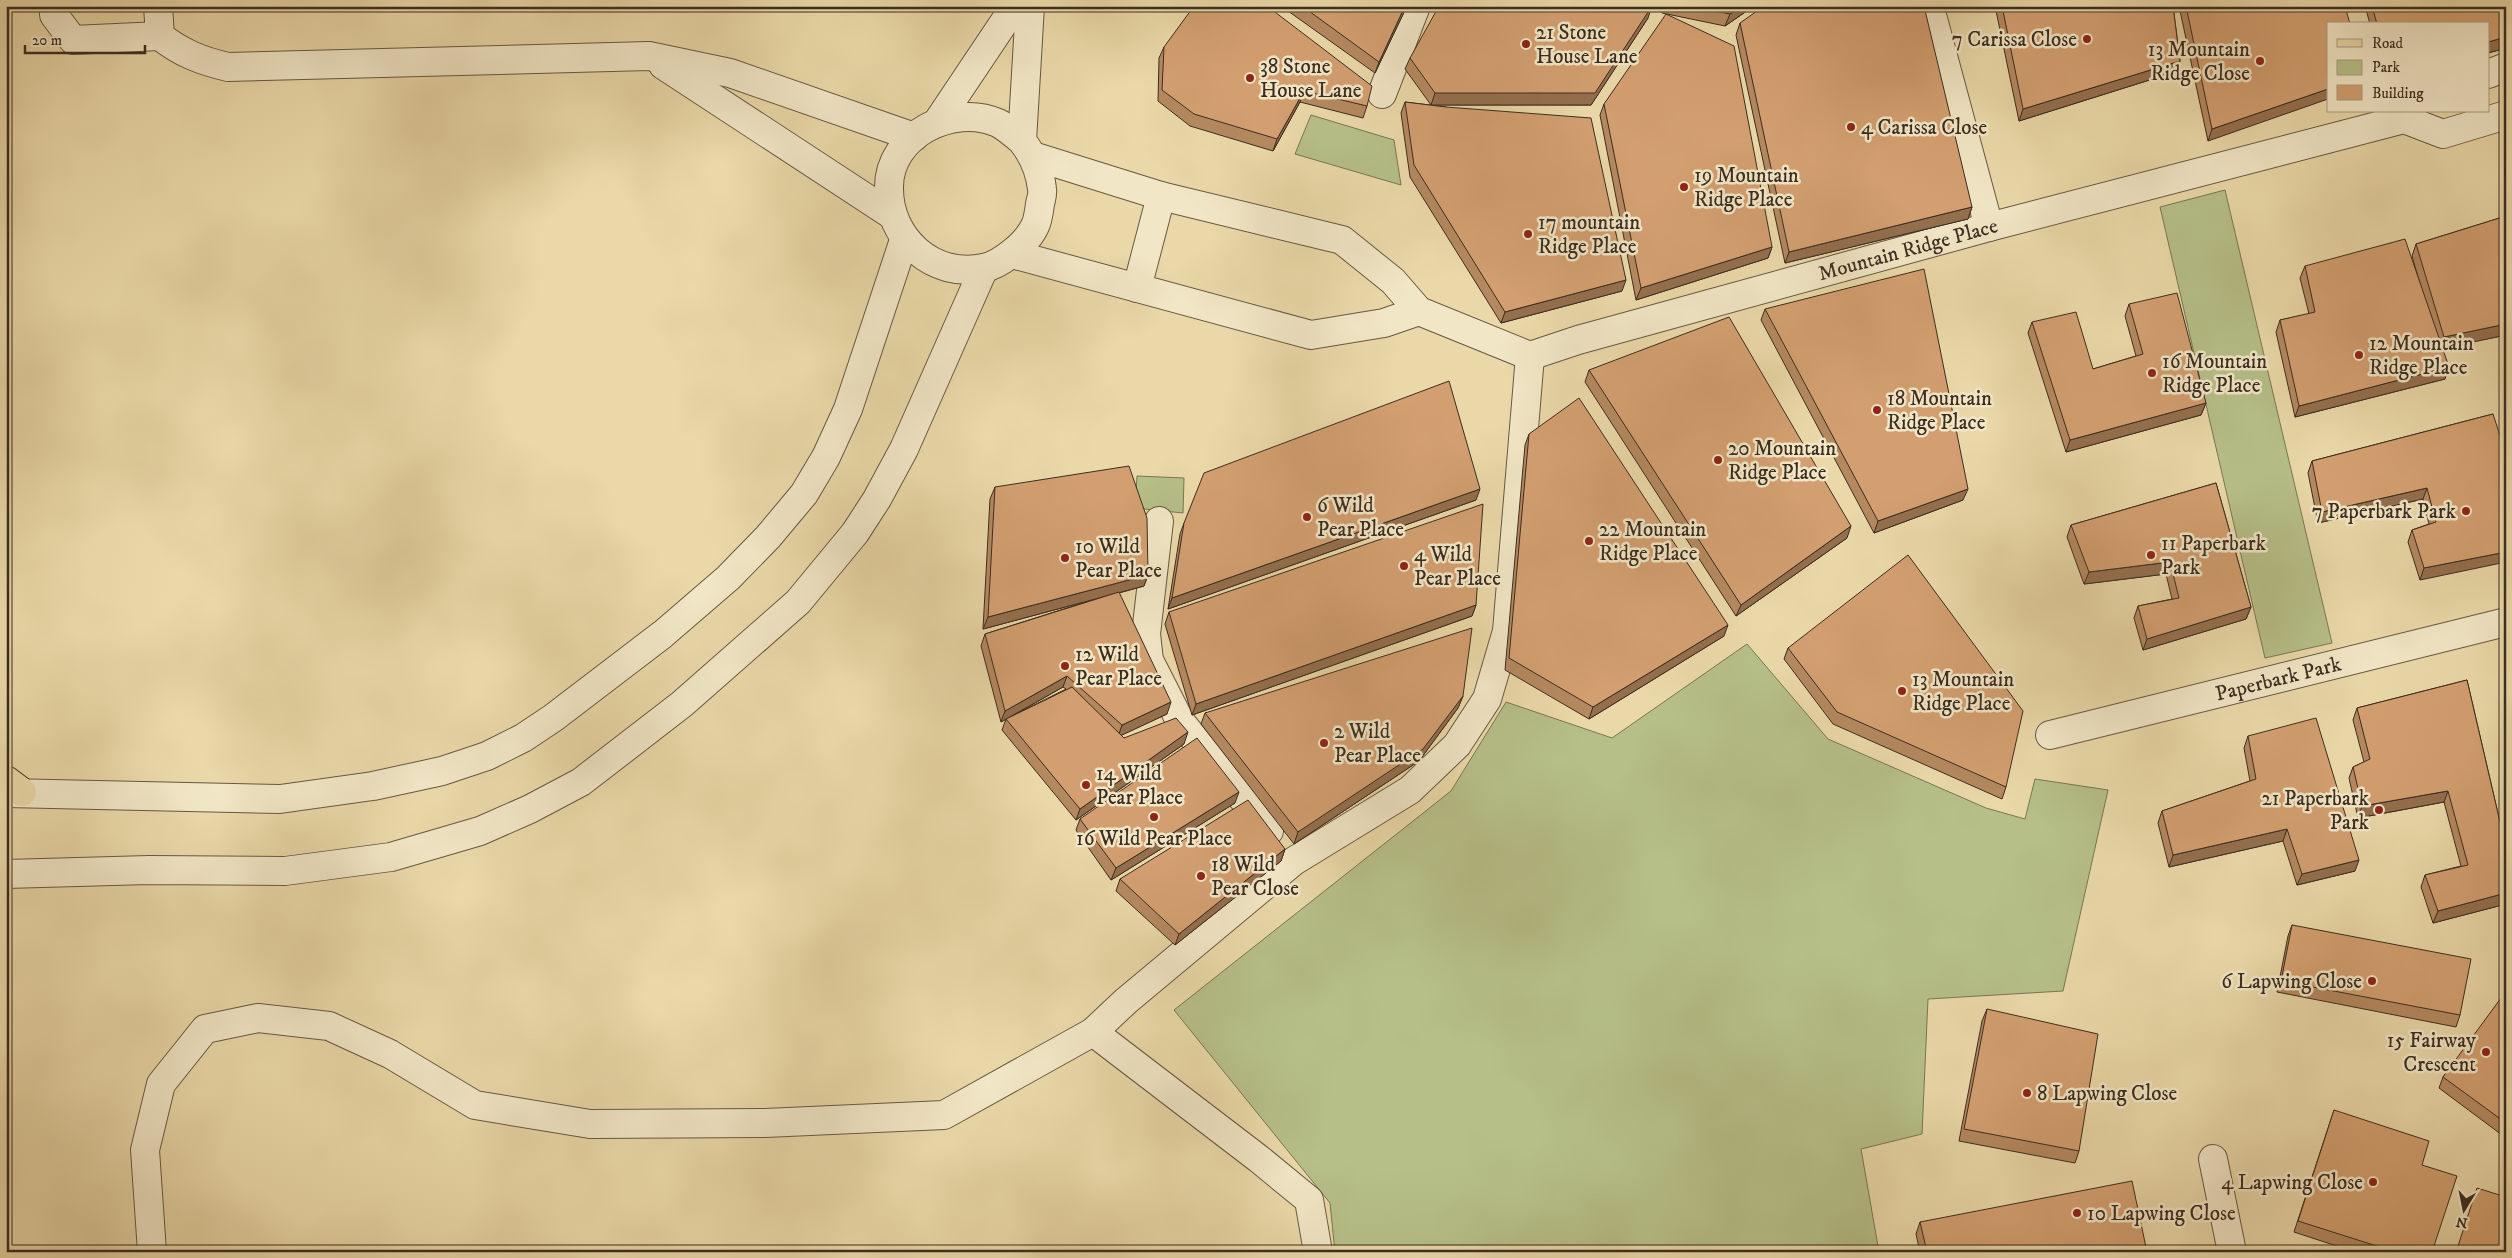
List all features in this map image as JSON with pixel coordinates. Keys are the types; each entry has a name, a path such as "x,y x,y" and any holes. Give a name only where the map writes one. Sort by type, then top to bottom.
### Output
{"street":[{"path":"54,6 54,15 72,40 160,36 176,49 205,62 228,67 649,56 730,73 914,136"},
{"path":"158,6 160,36"},
{"path":"938,121 1015,6"},
{"path":"152,1252 145,1150 161,1084 205,1029 258,1018 329,1026 390,1054 476,1105 590,1124 765,1122 944,1115 1093,1032 1126,1001 1294,861 1410,790 1457,745 1487,699 1507,631 1530,356 1419,311 1393,281 1342,240 1161,196 1028,148 998,123 968,116 938,121 914,136 896,159 888,186 892,215 904,240 927,260 955,269 984,268 1012,254 1035,226 1043,191 1028,148 1030,6"},
{"path":"1382,94 1416,6"},
{"path":"1928,6 1989,227"},
{"path":"649,56 892,215"},
{"path":"2490,73 2506,67"},
{"name":"Mountain Ridge Place","path":"1530,356 1578,340 1989,227 2408,115 2443,134 2506,115"},
{"path":"1137,288 1161,196"},
{"path":"12,789 280,799 373,786 442,771 487,756 522,738 593,689 670,628 728,578 768,537 804,494 826,457 848,409 904,240"},
{"path":"1012,254 1311,335 1384,323 1419,311"},
{"path":"6,874 149,870 285,871 390,858 480,831 530,809 580,782 682,704 798,602 855,532 877,498 904,449 984,268"},
{"path":"1159,521 1146,634 1149,660 1180,721 1294,861"},
{"name":"Paperbark Park","path":"2050,735 2506,622"},
{"path":"1093,1032 1260,1159 1310,1200 1318,1252"},
{"path":"2213,1159 2232,1252"}],"green space":[{"path":"1311,115 1394,140 1401,185 1295,154"},
{"path":"2225,190 2332,643 2265,658 2160,207"},
{"path":"1137,476 1184,478 1183,513 1135,508"},
{"path":"1747,644 1828,739 1986,808 2025,819 2035,779 2108,790 2063,991 1928,999 1922,1134 1861,1149 1879,1252 1335,1252 1330,1203 1174,1010 1451,791 1506,702 1612,738"}],"building":[{"name":"38 Stone House Lane","path":"1194,6 1267,6 1372,86 1367,106 1304,91 1277,139 1194,114 1162,90 1164,47"},
{"path":"1302,6 1405,6 1379,62"},
{"name":"21 Stone House Lane","path":"1439,6 1652,6 1595,93 1435,93 1410,58"},
{"path":"1691,6 1741,6 1730,14"},
{"name":"4 Carissa Close","path":"1764,6 1924,6 1972,207 1789,252 1740,23"},
{"name":"7 Carissa Close","path":"2002,6 2173,6 2180,61 2023,109"},
{"name":"13 Mountain Ridge Close","path":"2186,6 2345,6 2349,22 2327,22 2327,89 2212,129"},
{"path":"2372,6 2506,6 2506,37 2490,41 2490,22 2376,22"},
{"name":"19 Mountain Ridge Place","path":"1666,14 1734,46 1772,247 1641,288 1604,104"},
{"name":"17 mountain Ridge Place","path":"1405,102 1591,118 1626,280 1505,312 1414,165"},
{"path":"2506,216 2506,324 2444,337 2416,244"},
{"name":"12 Mountain Ridge Place","path":"2405,239 2449,367 2299,406 2280,320 2315,312 2305,266"},
{"name":"18 Mountain Ridge Place","path":"1924,269 1968,489 1878,521 1765,309"},
{"name":"16 Mountain Ridge Place","path":"2177,293 2206,403 2070,440 2032,322 2076,312 2093,369 2143,354 2129,304"},
{"name":"20 Mountain Ridge Place","path":"1729,317 1851,526 1741,605 1589,370"},
{"name":"6 Wild Pear Place","path":"1449,381 1480,489 1172,598 1184,523 1204,473"},
{"name":"22 Mountain Ridge Place","path":"1579,398 1728,625 1593,707 1509,658 1529,434"},
{"name":"7 Paperbark Park","path":"2493,414 2506,454 2506,552 2424,568 2412,530 2436,522 2427,488 2322,512 2312,461"},
{"name":"10 Wild Pear Place","path":"1129,466 1147,518 1148,575 988,617 995,487"},
{"name":"11 Paperbark Park","path":"2216,483 2251,607 2147,639 2138,606 2179,598 2170,562 2089,572 2071,525"},
{"name":"4 Wild Pear Place","path":"1483,504 1476,605 1196,704 1169,612"},
{"name":"13 Mountain Ridge Place","path":"1908,555 2023,711 2006,787 1837,712 1788,648"},
{"name":"12 Wild Pear Place","path":"1119,592 1171,702 1122,725 1067,676 1005,711 985,634"},
{"name":"2 Wild Pear Place","path":"1472,628 1463,696 1423,749 1298,832 1205,713"},
{"name":"21 Paperbark Park","path":"2467,680 2506,848 2506,893 2438,911 2425,875 2468,865 2448,791 2362,806 2353,767 2370,759 2357,708"},
{"name":"14 Wild Pear Place","path":"1072,687 1124,738 1176,718 1188,732 1080,809 1006,719"},
{"path":"2316,718 2359,860 2302,874 2287,829 2173,855 2162,811 2256,779 2248,736"},
{"name":"16 Wild Pear Place","path":"1197,738 1239,792 1116,868 1080,819"},
{"name":"18 Wild Pear Close","path":"1248,800 1285,849 1179,934 1120,879"},
{"name":"6 Lapwing Close","path":"2292,925 2471,959 2460,1015 2281,981"},
{"name":"15 Fairway Crescent","path":"2501,998 2506,1001 2506,1123 2443,1077"},
{"name":"8 Lapwing Close","path":"1987,1009 2098,1034 2079,1151 1964,1129"},
{"name":"4 Lapwing Close","path":"2334,1110 2429,1141 2422,1165 2457,1176 2432,1252 2381,1252 2383,1248 2298,1221"},
{"name":"10 Lapwing Close","path":"2132,1181 2147,1252 1927,1252 1920,1222"},
{"path":"2477,1188 2506,1197 2506,1252 2456,1252"}],"place":[{"name":"7 Carissa Close","path":"2087,39"},
{"name":"21 Stone House Lane","path":"1526,44"},
{"name":"13 Mountain Ridge Close","path":"2260,61"},
{"name":"38 Stone House Lane","path":"1250,78"},
{"name":"4 Carissa Close","path":"1851,127"},
{"name":"19 Mountain Ridge Place","path":"1684,187"},
{"name":"17 mountain Ridge Place","path":"1528,234"},
{"name":"12 Mountain Ridge Place","path":"2359,355"},
{"name":"16 Mountain Ridge Place","path":"2152,373"},
{"name":"18 Mountain Ridge Place","path":"1877,410"},
{"name":"20 Mountain Ridge Place","path":"1718,460"},
{"name":"7 Paperbark Park","path":"2466,511"},
{"name":"6 Wild Pear Place","path":"1307,517"},
{"name":"22 Mountain Ridge Place","path":"1589,541"},
{"name":"11 Paperbark Park","path":"2151,555"},
{"name":"10 Wild Pear Place","path":"1065,558"},
{"name":"4 Wild Pear Place","path":"1404,566"},
{"name":"12 Wild Pear Place","path":"1065,666"},
{"name":"13 Mountain Ridge Place","path":"1902,691"},
{"name":"2 Wild Pear Place","path":"1324,743"},
{"name":"14 Wild Pear Place","path":"1086,785"},
{"name":"21 Paperbark Park","path":"2379,810"},
{"name":"16 Wild Pear Place","path":"1154,817"},
{"name":"18 Wild Pear Close","path":"1201,876"},
{"name":"6 Lapwing Close","path":"2372,981"},
{"name":"15 Fairway Crescent","path":"2486,1052"},
{"name":"8 Lapwing Close","path":"2027,1093"},
{"name":"4 Lapwing Close","path":"2373,1182"},
{"name":"10 Lapwing Close","path":"2077,1213"}]}
